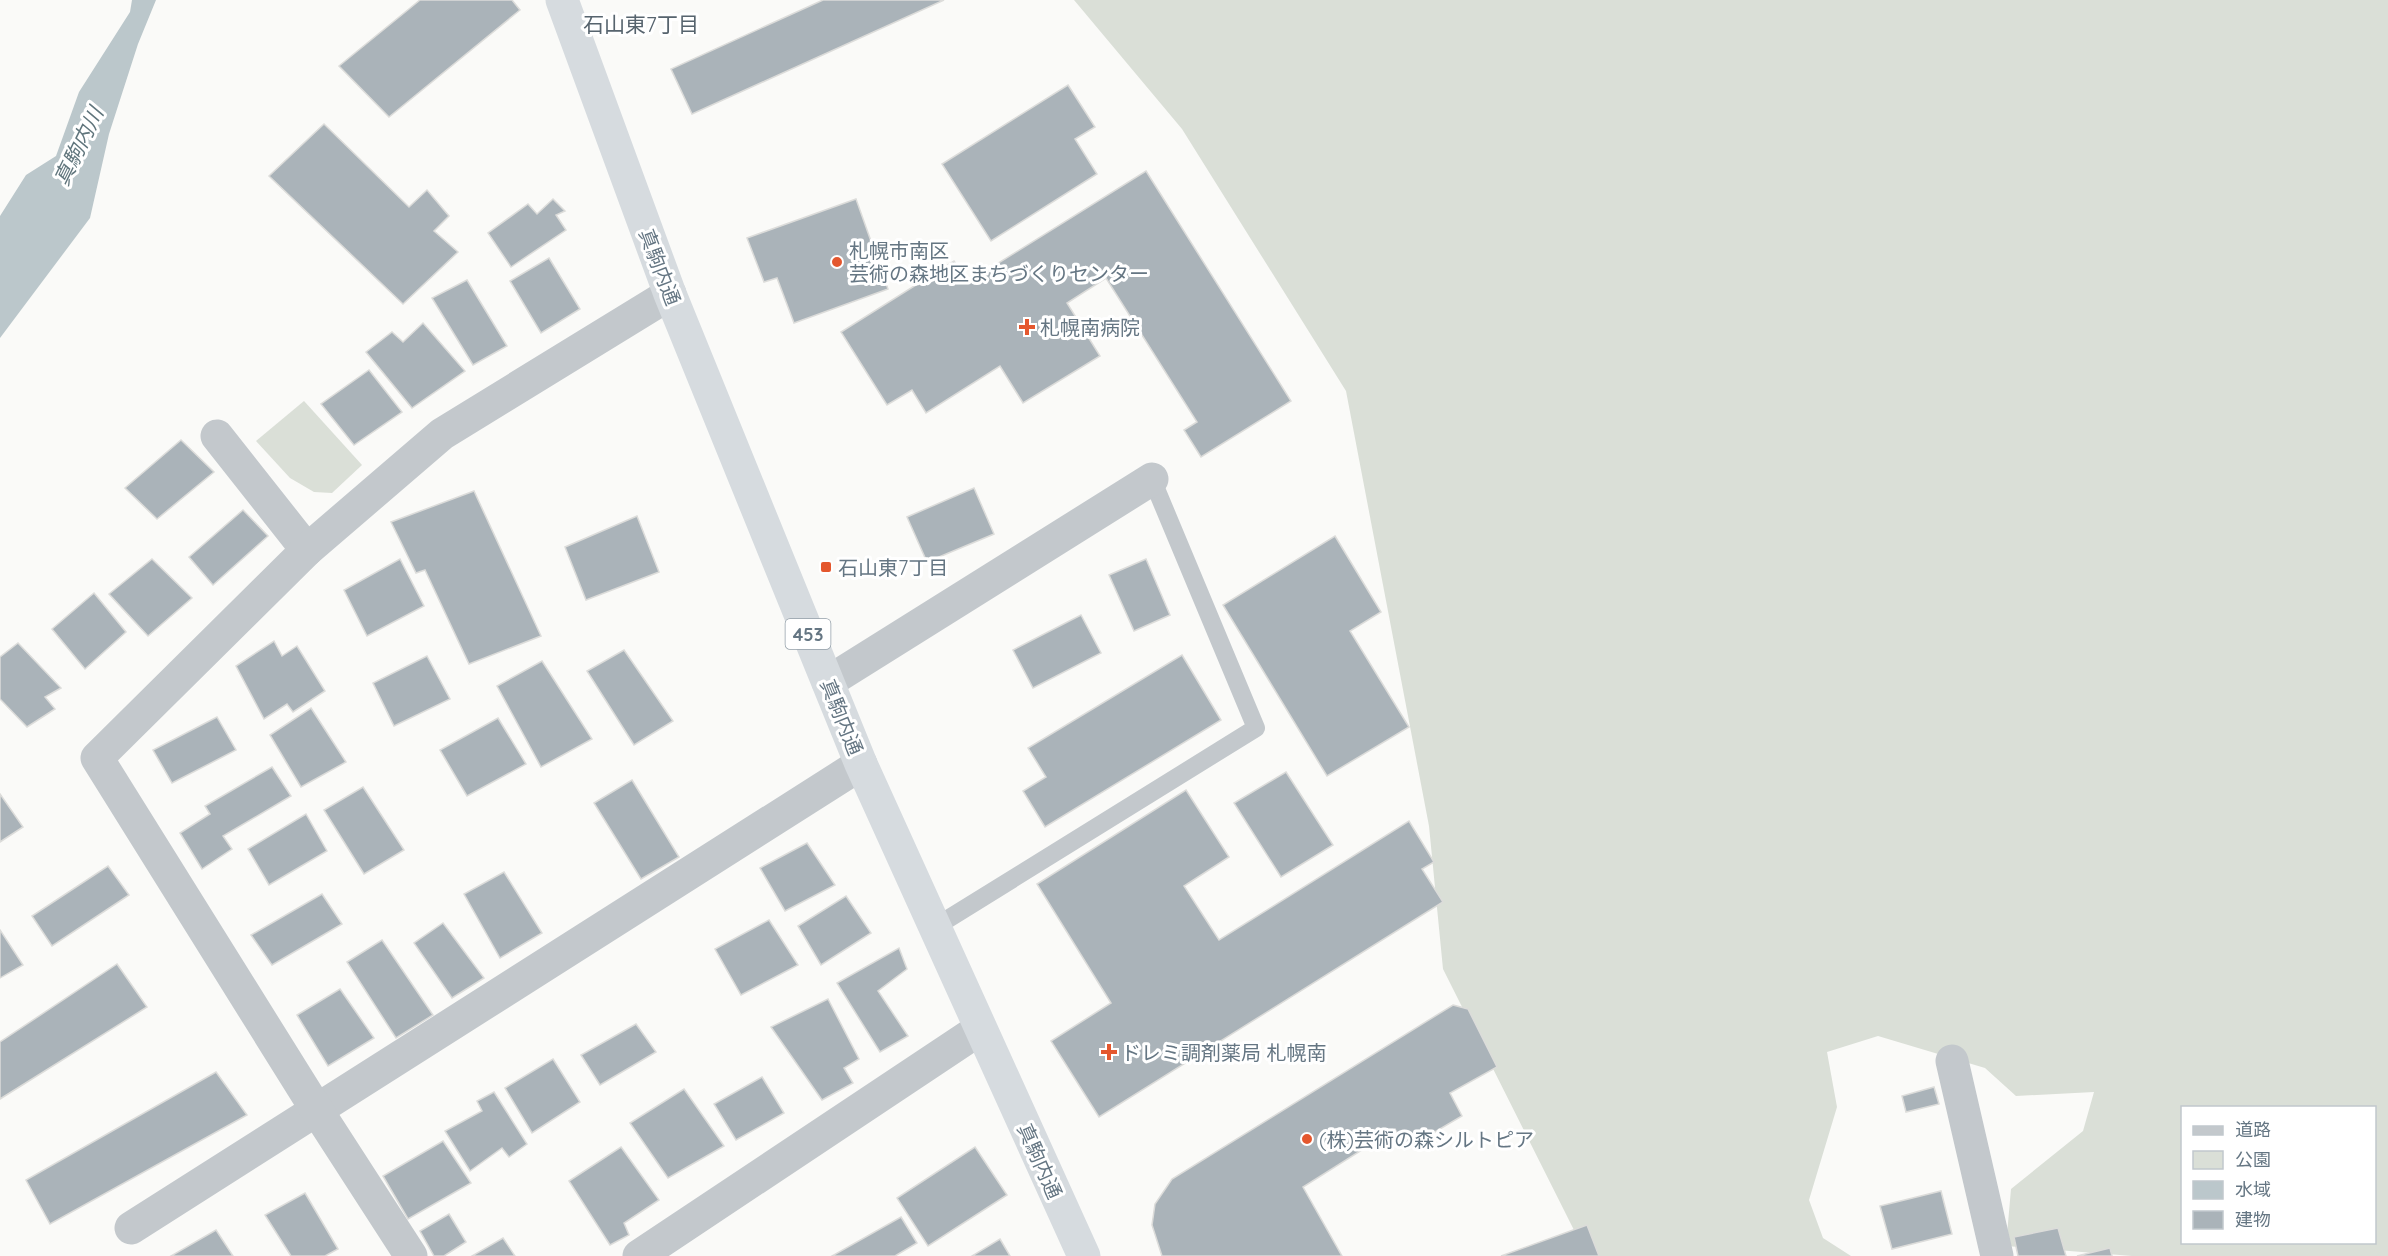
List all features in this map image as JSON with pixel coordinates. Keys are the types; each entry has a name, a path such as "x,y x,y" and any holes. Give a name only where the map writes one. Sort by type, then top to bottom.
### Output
{"highway":[{"name":"真駒内通","path":"562,0 670,294 861,764 1084,1256"}],"street":[{"path":"411,1256 318,1112 97,758 308,550 442,434 670,294"},
{"path":"217,436 308,550"},
{"path":"828,682 1152,479"},
{"path":"131,1228 318,1112 861,764"},
{"path":"639,1256 980,1029"},
{"path":"1952,1061 1997,1256"}],"lane":[{"path":"935,927 1256,728 1152,479"}],"green space":[{"path":"1074,0 2388,0 2388,1256 2132,1256 2006,1246 2011,1189 2083,1131 2094,1092 2016,1096 1985,1068 1878,1036 1827,1052 1837,1107 1809,1200 1823,1238 1851,1256 1587,1256 1443,969 1429,826 1346,391 1182,129"},
{"path":"304,401 362,465 332,493 314,492 290,478 256,441"}],"water":[{"name":"真駒内川","path":"132,0 156,0 138,44 109,134 90,218 0,338 0,216 26,175 56,156 79,92 130,12"}],"building":[{"path":"420,0 512,0 520,10 389,117 339,66"},
{"path":"823,0 944,0 692,114 671,69"},
{"path":"1068,85 1095,127 1075,139 1097,174 991,241 942,164"},
{"path":"324,124 409,207 427,190 449,216 434,231 458,252 403,304 269,176"},
{"path":"1146,171 1291,401 1201,457 1184,430 1197,422 1106,278 1067,303 1100,356 1023,403 1000,366 926,413 912,390 887,405 841,332 954,261 968,282"},
{"path":"553,199 565,211 556,215 566,230 511,267 488,233 528,204 537,214"},
{"path":"856,199 888,289 794,323 777,278 764,282 747,238"},
{"path":"549,258 580,309 541,333 510,281"},
{"path":"467,280 507,346 473,365 432,298"},
{"path":"423,323 465,371 412,408 366,352 392,332 403,342"},
{"path":"369,370 402,412 354,445 321,404"},
{"path":"181,440 214,472 157,519 125,488"},
{"path":"974,488 994,534 927,562 907,517"},
{"path":"474,491 541,636 469,664 425,570 416,573 391,522"},
{"path":"243,510 268,536 213,585 189,557"},
{"path":"637,516 659,572 586,600 565,547"},
{"path":"1335,536 1381,612 1350,631 1409,727 1327,776 1223,605"},
{"path":"152,559 192,598 148,636 109,594"},
{"path":"400,559 424,606 367,636 344,590"},
{"path":"1146,559 1170,615 1134,631 1109,575"},
{"path":"94,593 126,632 85,669 52,629"},
{"path":"1081,615 1101,653 1033,688 1013,650"},
{"path":"274,641 282,656 297,646 325,691 293,712 287,704 264,719 236,666"},
{"path":"18,643 61,688 45,697 55,709 27,727 0,699 0,657"},
{"path":"624,650 673,721 634,745 587,671"},
{"path":"1182,655 1221,720 1045,827 1023,791 1046,777 1028,748"},
{"path":"427,656 450,699 394,726 373,683"},
{"path":"542,661 592,739 541,767 497,686"},
{"path":"311,708 346,762 301,787 270,735"},
{"path":"217,717 236,750 172,783 153,750"},
{"path":"498,718 526,764 467,796 440,750"},
{"path":"272,767 291,796 223,836 232,849 202,869 180,833 210,814 205,806"},
{"path":"1286,772 1333,845 1281,877 1234,803"},
{"path":"632,780 679,857 641,879 594,803"},
{"path":"363,787 404,850 364,874 324,810"},
{"path":"1186,790 1229,857 1184,886 1219,940 1409,821 1434,862 1422,869 1443,902 1099,1117 1051,1041 1111,1003 1037,884"},
{"path":"0,794 23,827 0,842"},
{"path":"306,814 327,851 269,885 248,849"},
{"path":"807,843 835,885 785,911 760,868"},
{"path":"108,866 129,895 52,946 32,916"},
{"path":"504,872 542,933 500,958 464,894"},
{"path":"322,894 342,924 272,965 251,935"},
{"path":"846,896 871,933 821,965 798,926"},
{"path":"769,920 798,965 741,995 715,949"},
{"path":"443,923 484,978 452,998 414,943"},
{"path":"0,930 23,965 0,978"},
{"path":"382,940 433,1015 396,1038 347,962"},
{"path":"899,948 907,969 878,991 908,1036 880,1052 837,983"},
{"path":"117,964 147,1007 0,1099 0,1042"},
{"path":"340,989 374,1038 328,1066 297,1015"},
{"path":"828,999 859,1059 844,1068 853,1083 822,1100 771,1027"},
{"name":"(株)芸術の森シルトピア","path":"1453,1005 1468,1009 1497,1067 1450,1093 1462,1116 1406,1149 1395,1129 1303,1187 1342,1256 1162,1256 1152,1225 1155,1204 1172,1179"},
{"path":"636,1024 656,1052 600,1085 581,1055"},
{"path":"553,1059 580,1102 532,1133 505,1088"},
{"path":"216,1072 247,1115 50,1224 26,1180"},
{"path":"762,1077 784,1113 736,1140 714,1104"},
{"path":"1934,1087 1939,1104 1906,1112 1902,1096"},
{"path":"684,1089 724,1146 668,1178 630,1123"},
{"path":"494,1092 527,1144 509,1157 502,1148 470,1171 445,1131 482,1111 477,1101"},
{"path":"443,1141 471,1183 408,1219 383,1176"},
{"path":"621,1147 659,1200 624,1223 629,1235 610,1245 569,1181"},
{"path":"975,1147 1007,1195 928,1246 897,1198"},
{"path":"1941,1191 1952,1234 1892,1249 1880,1206"},
{"path":"305,1193 338,1249 325,1256 291,1256 265,1215"},
{"path":"449,1214 466,1242 444,1256 434,1256 420,1231"},
{"path":"901,1217 917,1243 895,1256 832,1256"},
{"path":"1587,1225 1599,1256 1501,1256"},
{"path":"2058,1228 2066,1256 2018,1256 2014,1237"},
{"path":"216,1230 233,1256 171,1256"},
{"path":"503,1238 515,1256 472,1256"},
{"path":"1000,1239 1010,1256 972,1256"},
{"path":"2110,1248 2112,1256 2077,1256"}],"place":[{"name":"札幌市南区 芸術の森地区まちづくりセンター","path":"837,262"},
{"name":"札幌南病院","path":"1027,327"},
{"name":"石山東7丁目","path":"826,567"},
{"name":"ドレミ調剤薬局 札幌南","path":"1109,1052"},
{"name":"(株)芸術の森シルトピア","path":"1307,1139"}],"district":[{"name":"石山東7丁目","path":"641,24"}]}
